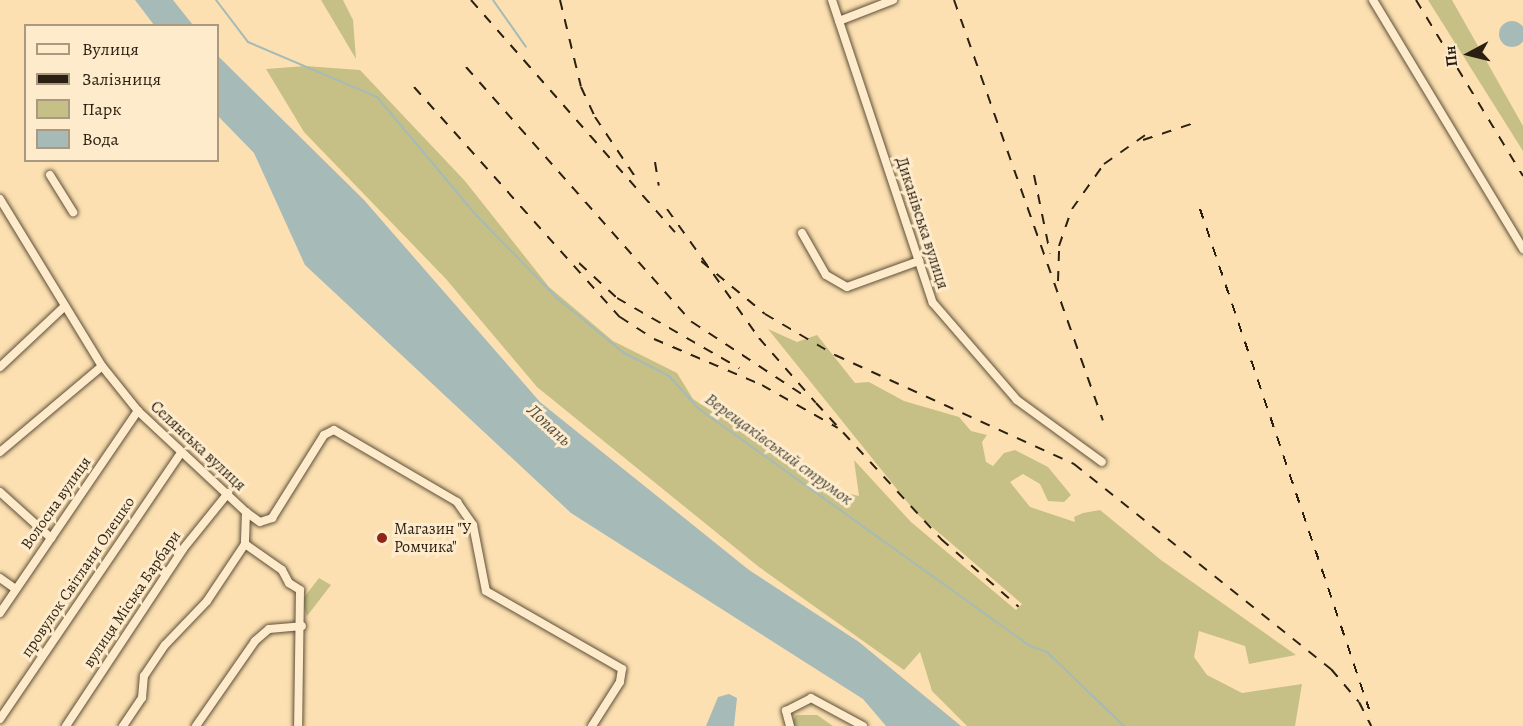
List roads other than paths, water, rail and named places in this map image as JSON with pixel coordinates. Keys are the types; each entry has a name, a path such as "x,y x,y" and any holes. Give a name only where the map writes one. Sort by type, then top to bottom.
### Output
{"street":[{"name":"Диканівська вулиця","path":"832,0 933,303 1017,399 1102,462"},
{"path":"839,21 893,0"},
{"path":"1373,0 1523,249"},
{"path":"50,175 73,212"},
{"name":"Селянська вулиця","path":"0,199 102,366 138,411 181,453 228,493 246,513 245,544"},
{"path":"802,232 826,275 847,287 919,261"},
{"path":"0,367 64,307"},
{"path":"0,452 102,366"},
{"name":"Волосна вулиця","path":"0,613 14,587 51,538 138,411"},
{"path":"246,513 260,522 272,518 324,435 334,430 458,502 473,525 486,591 622,669 620,682 592,726"},
{"name":"провулок Світлани Олешко","path":"0,719 181,453"},
{"path":"0,492 51,538"},
{"name":"вулиця Міська Барбари","path":"66,726 183,549 228,493"},
{"path":"123,726 142,698 144,676 165,645 207,601 245,544 282,570 289,583 300,590 302,626 298,726"},
{"path":"0,578 14,587"},
{"path":"196,726 255,640 269,629 302,626"},
{"path":"790,726 786,711 811,698 863,726"}],"water":[{"path":"135,0 173,0 192,24 153,24"},
{"path":"1512,21 1522,24 1524,39 1522,44 1512,47 1502,44 1499,34 1502,24"},
{"name":"Лопань","path":"219,57 364,200 540,402 749,570 859,642 961,726 886,726 863,699 571,513 305,265 254,153 219,117"},
{"path":"729,694 737,698 734,726 706,726 718,697"}],"waterway":[{"name":"Верещаківський струмок","path":"216,0 248,42 377,97 477,216 557,298 624,353 669,376 699,409 1030,646 1047,652 1124,726"},
{"path":"493,0 526,47"}],"railway":[{"path":"471,0 675,232"},
{"path":"560,0 581,87 595,117 634,175"},
{"path":"954,0 1103,420"},
{"path":"1416,0 1523,176"},
{"path":"466,67 692,322 803,395"},
{"path":"414,87 620,317 654,339 762,385 838,428"},
{"path":"1143,140 1191,124"},
{"path":"1058,281 1059,246 1072,209 1104,164 1151,131"},
{"path":"655,162 659,186"},
{"path":"1034,175 1050,253"},
{"path":"667,209 759,338 816,403 941,539 1019,607"},
{"path":"1200,209 1369,709"},
{"path":"701,261 765,314 835,355 1074,464 1331,669 1359,702 1371,726"},
{"path":"579,263 617,298 739,368"}],"place":[{"name":"Магазин \"У Ромчика\"","path":"382,538"}]}
